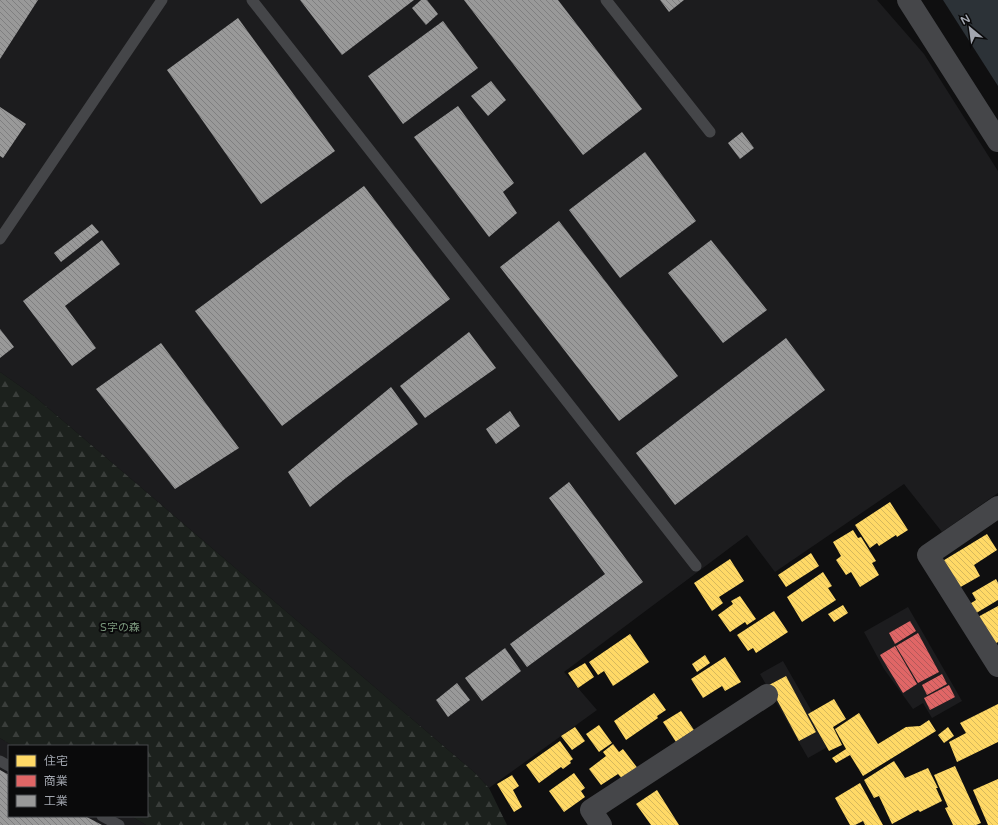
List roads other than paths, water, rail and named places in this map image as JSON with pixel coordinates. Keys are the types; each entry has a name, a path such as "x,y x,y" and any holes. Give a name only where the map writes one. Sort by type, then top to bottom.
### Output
{"street":[{"path":"908,0 998,141"},
{"path":"998,508 928,555 998,666"},
{"path":"601,825 591,810 766,695"}],"lane":[{"path":"0,239 162,0"},
{"path":"252,0 696,566"},
{"path":"606,0 710,132"},
{"path":"104,817 118,825"}],"park label":[{"name":"S字の森","path":"120,627"}]}
